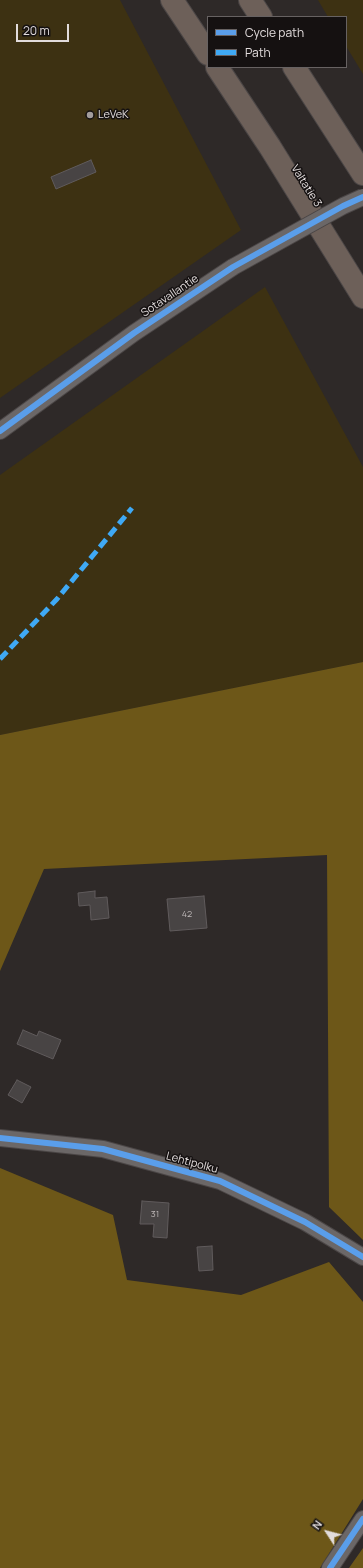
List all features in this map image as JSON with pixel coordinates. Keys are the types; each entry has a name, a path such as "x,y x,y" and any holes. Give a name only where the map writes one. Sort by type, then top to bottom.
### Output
{"highway":[{"path":"172,0 207,52"},
{"path":"250,0 260,16"},
{"name":"Valtatie 3","path":"218,68 270,147 363,297"},
{"path":"295,68 363,174"}],"street":[{"name":"Sotavallantie","path":"0,431 134,333 233,267 343,206 363,197"},
{"name":"Lehtipolku","path":"0,1138 103,1149 220,1181 305,1222 363,1257"},
{"path":"330,1568 363,1519"}],"shaded area":[{"name":"LeVeK","path":"0,0 120,0 241,230 0,398"},
{"path":"318,0 363,0 363,74 347,48 347,16 327,16"},
{"path":"265,287 363,467 363,662 0,735 0,475"},
{"path":"363,662 363,1240 329,1207 327,855 44,869 0,971 0,735"},
{"path":"0,1168 113,1215 127,1280 241,1295 329,1262 363,1302 363,1499 320,1568 0,1568"},
{"path":"363,1548 363,1568 349,1568"}],"building":[{"path":"91,160 96,172 56,189 51,177"},
{"path":"95,891 95,898 107,897 109,918 91,920 90,905 79,906 78,893"},
{"path":"204,896 207,928 170,931 167,899"},
{"path":"23,1030 37,1036 39,1031 61,1040 53,1059 17,1044"},
{"path":"17,1080 31,1087 22,1103 8,1095"},
{"path":"142,1201 169,1203 167,1238 153,1237 154,1224 140,1224"},
{"path":"212,1246 213,1270 199,1271 197,1247"}],"marked path":[{"path":"0,659 57,599 132,508"}],"cycle path":[{"path":"0,431 134,333 233,267 343,206 363,197"},
{"path":"0,1138 103,1149 220,1181 305,1222 363,1257"},
{"path":"330,1568 363,1519"}],"place":[{"name":"LeVeK","path":"90,115"}]}
